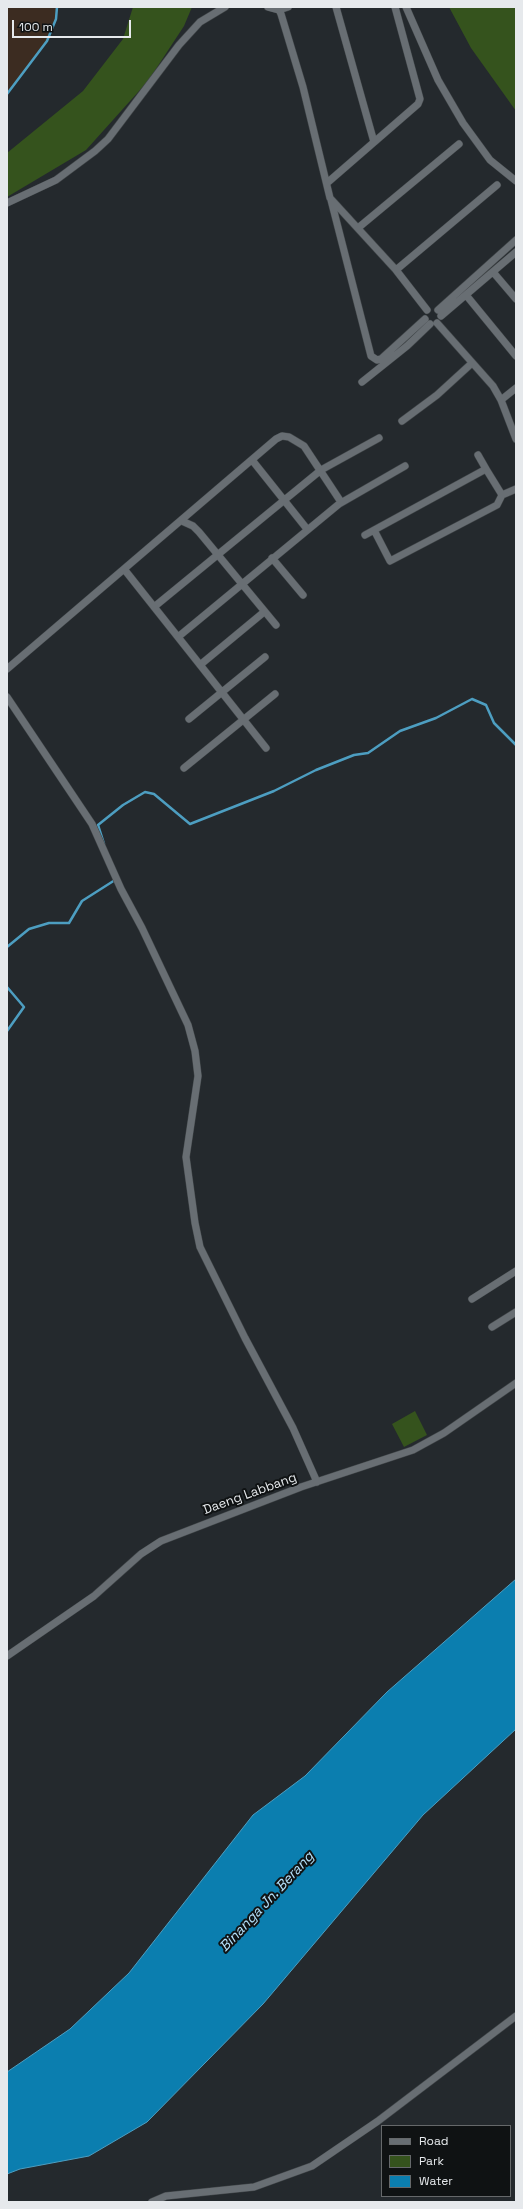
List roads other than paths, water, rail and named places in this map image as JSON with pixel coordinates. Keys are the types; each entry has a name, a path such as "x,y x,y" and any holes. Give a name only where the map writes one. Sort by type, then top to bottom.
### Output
{"street":[{"path":"7,203 46,186 95,151 113,133 179,45 200,22 225,7"},
{"path":"268,7 279,10 288,7"},
{"path":"336,7 374,142"},
{"path":"326,183 414,108 420,99 395,7"},
{"path":"406,7 438,80 463,123 490,160 516,181"},
{"path":"279,10 303,87 326,183 371,356 377,360 381,359 466,295 516,252"},
{"path":"358,228 459,144"},
{"path":"396,270 496,184"},
{"path":"330,198 396,270 427,310 493,386 501,400 516,439"},
{"path":"362,382 407,346 434,318 516,240"},
{"path":"493,272 516,299"},
{"path":"466,295 516,356"},
{"path":"427,310 431,308 434,318"},
{"path":"402,421 437,395 472,363"},
{"path":"501,400 516,388"},
{"path":"7,669 182,521 276,439 282,436 289,437 304,446 341,502"},
{"path":"154,607 321,470 379,438"},
{"path":"478,455 502,495"},
{"path":"252,460 307,529"},
{"path":"178,637 341,502 405,466"},
{"path":"365,535 486,469"},
{"path":"374,530 390,561 497,505 502,495 516,489"},
{"path":"182,521 193,526 219,555 241,584 276,625"},
{"path":"272,558 303,596"},
{"path":"124,569 266,748"},
{"path":"200,665 264,612"},
{"path":"189,719 265,657"},
{"path":"184,768 275,694"},
{"path":"7,697 92,824 121,889 145,934 188,1024 195,1051 198,1076 186,1157 195,1223 200,1247 245,1338 293,1428 317,1482"},
{"path":"472,1299 516,1271"},
{"path":"492,1327 516,1312"},
{"name":"Daeng Labbang","path":"7,1656 94,1596 141,1554 161,1541 317,1482 376,1463 430,1442 516,1383"},
{"path":"152,2202 166,2196 254,2187 312,2166 378,2122 516,2016"}],"water":[{"name":"Binanga Jn. Berang","path":"516,1579 516,1729 423,1815 263,2004 147,2122 89,2156 20,2169 7,2174 7,2072 70,2029 129,1973 253,1815 305,1776 387,1692"}],"waterway":[{"path":"7,94 47,41 56,19 57,7"},
{"path":"104,844 98,825 123,805 145,792 154,794 190,824 274,791 316,770 354,755 368,753 400,731 436,718 472,699 486,705 494,723 516,745"},
{"path":"7,947 29,929 49,923 69,923 82,901 115,880"},
{"path":"7,987 24,1007 7,1031"}]}
